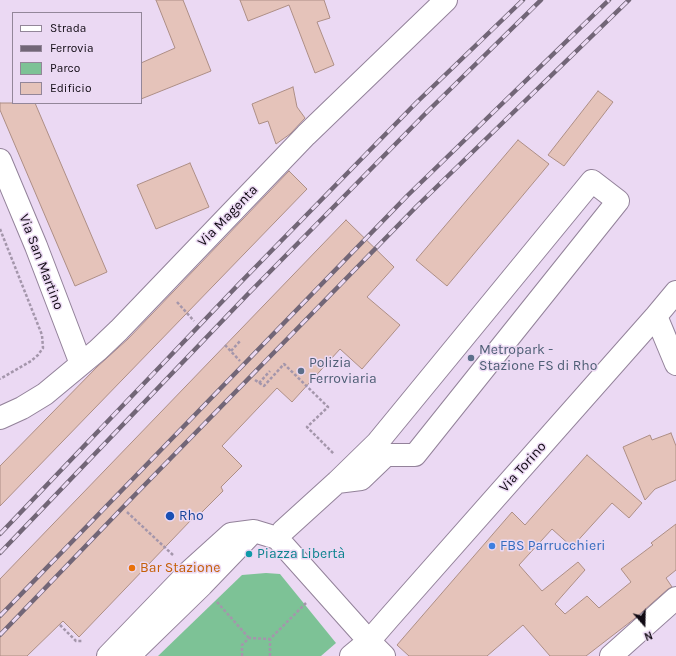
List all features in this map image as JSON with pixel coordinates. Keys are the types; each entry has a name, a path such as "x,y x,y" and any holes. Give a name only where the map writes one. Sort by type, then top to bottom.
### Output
{"street":[{"name":"Via Magenta","path":"0,418 22,408 45,394 82,364 119,330 306,135 446,0"},
{"name":"Via San Martino","path":"0,160 36,246 82,364"},
{"path":"283,531 377,443 592,181 618,201 414,454 386,455 361,479 343,476"},
{"name":"Via Torino","path":"369,641 676,292"},
{"path":"656,316 676,364"},
{"path":"108,656 189,572 231,534 268,528 283,531 295,537 350,599 355,607 369,641"},
{"path":"254,531 276,538 384,656"},
{"path":"129,656 254,531"},
{"path":"611,656 676,598"},
{"path":"351,656 369,641"}],"path":[{"path":"0,229 42,335 43,348 38,355 30,361 0,379"},
{"path":"178,303 194,321"},
{"path":"231,350 240,341"},
{"path":"225,345 240,361"},
{"path":"255,380 264,386 284,364 328,406 307,427 343,476"},
{"path":"259,383 270,371"},
{"path":"127,512 173,555"},
{"path":"270,656 270,639 321,588"},
{"path":"214,599 250,638"},
{"path":"60,625 76,641 82,641"},
{"path":"242,656 242,645 250,638 270,639"}],"green space":[{"path":"266,573 280,574 336,643 321,656 158,656 242,575"}],"building":[{"path":"156,0 183,0 211,71 142,99 142,63 175,48"},
{"path":"240,0 324,0 330,18 317,22 334,65 315,73 289,5 248,21"},
{"path":"293,87 297,107 305,118 290,134 276,144 268,121 259,124 252,104"},
{"path":"598,91 613,102 564,166 548,155"},
{"path":"0,103 35,104 107,272 75,286 0,110"},
{"path":"518,140 549,164 447,286 416,260"},
{"path":"190,163 209,207 156,229 137,185"},
{"path":"289,171 307,189 0,506 0,466 97,367 128,339"},
{"path":"346,220 394,267 367,297 400,325 362,369 340,349 292,402 277,388 222,446 242,466 221,487 223,491 198,516 192,519 79,637 63,621 27,656 0,656 0,579"},
{"path":"671,433 676,446 676,480 655,489 645,500 623,447 650,435 652,440"},
{"path":"587,455 642,503 629,518 612,503 572,547 552,529 519,565 542,591 578,562 585,570 555,604 565,614 587,596 599,608 631,582 621,569 653,545 651,543 676,524 676,570 666,578 672,587 586,656 550,656 523,625 487,656 409,656 397,645 512,512 525,525"}],"railway":[{"path":"0,534 238,285 417,102 523,0"},
{"path":"0,553 248,294 427,112 541,0"},
{"path":"0,616 407,196 609,0"},
{"path":"0,635 417,206 629,0"}],"place":[{"name":"Metropark - Stazione FS di Rho","path":"471,358"},
{"name":"Polizia Ferroviaria","path":"301,371"},
{"name":"Rho","path":"170,516"},
{"name":"FBS Parrucchieri","path":"492,546"},
{"name":"Piazza Libertà","path":"249,554"},
{"name":"Bar Stazione","path":"132,568"}]}
